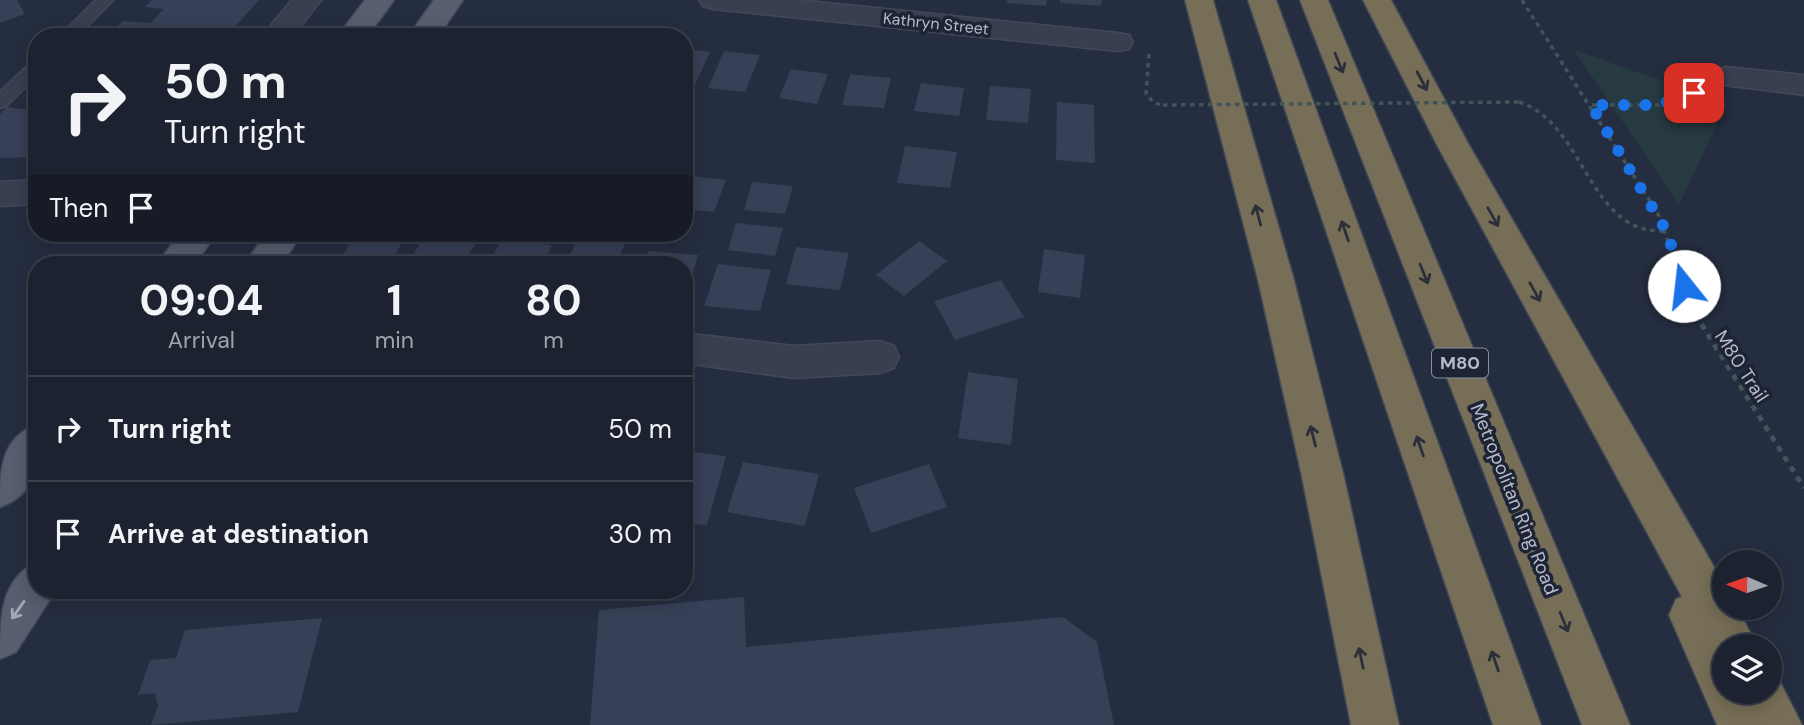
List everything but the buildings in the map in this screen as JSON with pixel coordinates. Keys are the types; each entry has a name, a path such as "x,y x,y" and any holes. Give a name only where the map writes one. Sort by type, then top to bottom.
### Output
{"highway":[{"path":"1199,0 1276,280 1323,477 1376,725"},
{"path":"1262,0 1517,725"},
{"name":"Metropolitan Ring Road","path":"1314,0 1606,725"},
{"path":"1377,0 1453,145 1727,634"},
{"path":"1591,393 1712,660"},
{"path":"1732,704 1741,725"},
{"path":"1766,704 1778,725"}],"main road":[{"path":"359,28 380,0"},
{"path":"430,28 449,0"},
{"path":"181,256 193,242"},
{"path":"0,488 28,452"},
{"path":"0,636 28,596"}],"street":[{"path":"284,28 307,0"},
{"name":"Kathryn Street","path":"713,0 1118,42"},
{"path":"1726,77 1804,85"},
{"path":"0,194 28,192"},
{"path":"693,349 794,362 880,356"}],"lane":[{"path":"76,28 105,0"},
{"path":"0,102 28,75"}],"path":[{"name":"M80 Trail","path":"1522,0 1591,105 1667,232 1697,321 1804,488"},
{"path":"1591,105 1658,105 1694,93"},
{"path":"1163,105 1519,102 1538,108 1551,119 1599,191 1627,225 1640,230 1667,232"}],"shaded area":[{"path":"1574,50 1727,103 1679,205"}],"route":[{"path":"1684,286 1673,248 1658,214 1591,105 1658,105 1674,102 1694,93"}]}
